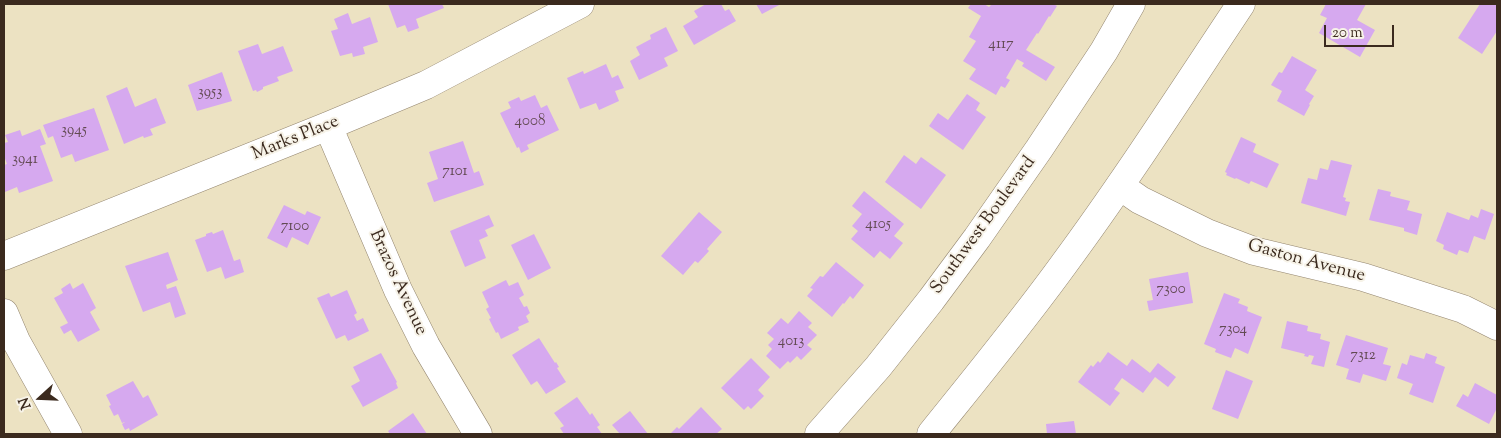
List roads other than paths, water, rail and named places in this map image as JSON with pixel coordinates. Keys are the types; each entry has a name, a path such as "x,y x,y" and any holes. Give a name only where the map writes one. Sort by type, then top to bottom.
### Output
{"street":[{"name":"Marks Place","path":"4,256 426,85 580,4"},
{"name":"Southwest Boulevard","path":"819,434 878,367 977,238 1104,51 1130,4"},
{"path":"931,434 1013,332 1064,264 1120,186 1241,4"},
{"name":"Brazos Avenue","path":"328,126 398,290 426,346 478,434"},
{"name":"Gaston Avenue","path":"1120,186 1140,200 1207,233 1254,251 1363,277 1463,309 1497,326"},
{"path":"4,313 16,341 68,434"}]}
